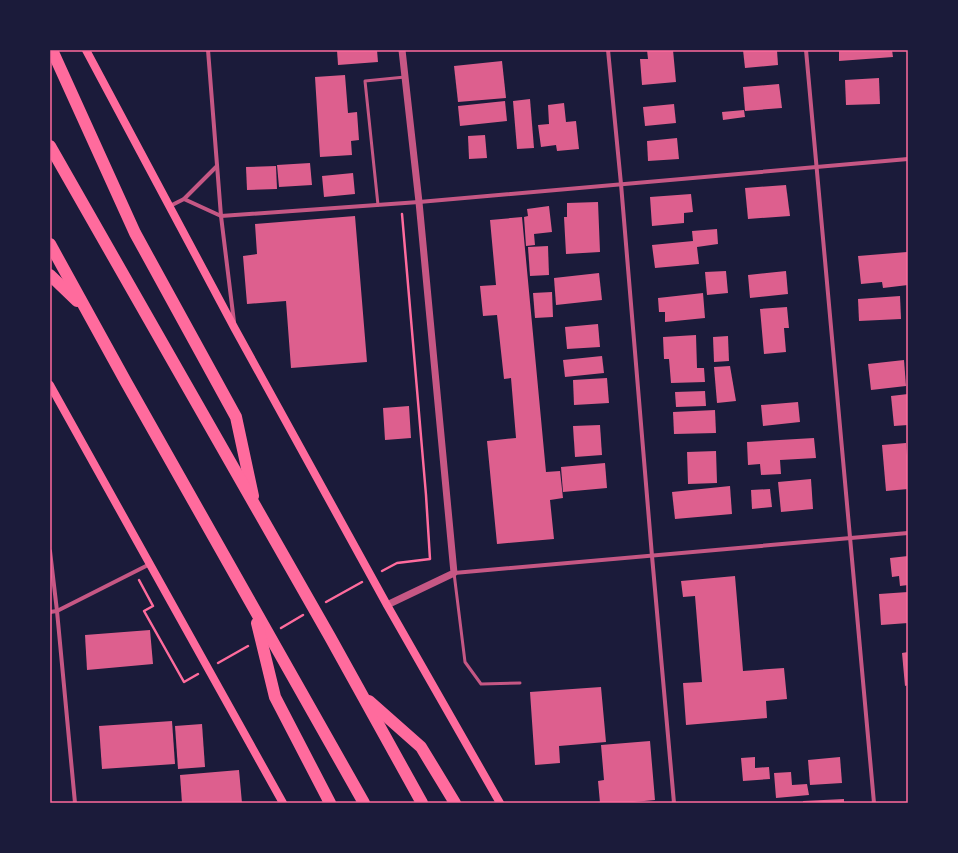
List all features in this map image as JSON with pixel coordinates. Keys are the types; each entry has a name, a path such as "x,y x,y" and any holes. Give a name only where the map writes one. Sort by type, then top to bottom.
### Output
{"highway":[{"path":"52,50 135,233 236,417 256,509"},
{"path":"50,146 330,637 422,803"},
{"path":"50,244 253,609 364,803"},
{"path":"50,275 86,309"},
{"path":"253,609 275,696 330,803"},
{"path":"362,695 421,747 454,803"}],"main road":[{"path":"86,50 235,329 387,605 500,803"},
{"path":"50,384 283,803"}],"street":[{"path":"208,50 221,216 235,329"},
{"path":"402,50 419,202 454,573"},
{"path":"608,50 621,184 674,803"},
{"path":"806,50 874,803"},
{"path":"184,199 221,216 419,202 908,159"},
{"path":"170,206 184,199 217,166"},
{"path":"387,605 454,573 908,533"},
{"path":"50,551 75,803"},
{"path":"50,612 57,611 150,564"}],"lane":[{"path":"378,205 365,81 405,77"},
{"path":"454,573 465,662 481,684 520,683"}],"path":[{"path":"376,574 397,563 430,559 426,495 400,203"},
{"path":"134,572 153,606 144,610 184,682 205,670"},
{"path":"322,605 363,582"},
{"path":"280,628 308,612"},
{"path":"212,666 253,643"}],"building":[{"path":"337,50 377,50 378,62 338,65"},
{"path":"647,50 673,50 676,82 642,85 640,59 648,59"},
{"path":"743,50 777,50 778,65 745,68"},
{"path":"839,50 892,50 893,57 839,61"},
{"path":"502,61 506,98 458,102 454,66"},
{"path":"345,75 348,113 357,112 359,140 351,141 352,155 320,157 315,77"},
{"path":"879,78 880,104 846,105 845,80"},
{"path":"779,84 782,108 745,111 743,87"},
{"path":"530,99 534,148 517,149 513,101"},
{"path":"505,101 507,121 460,126 458,106"},
{"path":"564,103 566,122 576,121 579,149 557,151 556,145 541,147 538,125 549,124 548,105"},
{"path":"674,104 676,123 645,126 643,107"},
{"path":"744,110 745,117 723,120 722,112"},
{"path":"485,135 487,158 469,159 468,136"},
{"path":"677,138 679,159 648,161 647,141"},
{"path":"310,163 312,185 279,187 277,165"},
{"path":"276,166 277,189 247,190 246,167"},
{"path":"353,173 355,194 324,197 322,176"},
{"path":"786,185 790,216 748,219 745,188"},
{"path":"691,194 693,212 684,213 684,223 652,226 650,197"},
{"path":"598,202 600,252 566,254 564,217 567,217 567,203"},
{"path":"549,206 552,232 534,234 535,245 526,246 524,217 528,216 527,209"},
{"path":"355,216 367,362 291,368 286,301 247,304 243,256 257,254 255,224"},
{"path":"522,217 546,472 560,471 563,498 550,500 554,539 497,544 487,441 516,438 511,378 504,379 497,315 483,316 480,286 496,285 490,220"},
{"path":"717,229 718,244 697,247 699,264 655,268 652,245 693,241 692,231"},
{"path":"548,246 549,275 530,276 528,247"},
{"path":"907,252 908,285 883,288 882,282 861,284 858,256"},
{"path":"726,271 728,293 707,295 705,272"},
{"path":"786,271 788,294 750,298 748,275"},
{"path":"599,273 602,300 556,305 554,278"},
{"path":"552,292 553,317 535,318 533,293"},
{"path":"703,293 705,318 665,322 665,312 659,312 658,298"},
{"path":"900,296 901,319 859,321 858,299"},
{"path":"787,307 789,328 784,328 786,352 764,354 760,309"},
{"path":"598,324 600,347 567,349 565,327"},
{"path":"696,335 697,368 704,368 705,382 671,383 669,359 664,359 663,337"},
{"path":"728,336 729,361 714,362 713,337"},
{"path":"602,356 604,373 565,377 563,360"},
{"path":"904,360 906,386 871,390 868,364"},
{"path":"730,366 736,401 717,403 714,367"},
{"path":"607,378 609,403 574,405 573,380"},
{"path":"705,391 706,406 676,407 675,392"},
{"path":"908,394 908,425 894,426 891,396"},
{"path":"798,402 800,422 763,426 761,405"},
{"path":"409,406 411,438 385,440 383,408"},
{"path":"715,410 716,433 674,434 673,412"},
{"path":"600,425 602,455 575,457 573,426"},
{"path":"814,438 816,458 780,460 781,474 761,475 760,464 748,465 747,442"},
{"path":"906,443 908,489 886,491 882,445"},
{"path":"716,451 717,483 688,484 687,452"},
{"path":"605,463 607,488 563,492 561,467"},
{"path":"811,479 813,509 781,512 778,482"},
{"path":"730,486 732,514 675,519 672,492"},
{"path":"770,489 772,507 752,509 751,490"},
{"path":"908,556 908,585 900,586 899,576 892,577 890,558"},
{"path":"735,576 743,671 784,668 787,699 766,701 767,718 686,725 683,683 702,682 695,596 683,597 681,581"},
{"path":"908,592 908,623 881,625 879,594"},
{"path":"150,630 153,664 87,670 85,635"},
{"path":"908,652 908,685 905,686 902,653"},
{"path":"601,687 606,742 559,746 560,763 535,765 530,692"},
{"path":"172,721 175,764 102,769 99,726"},
{"path":"202,724 205,767 178,769 175,726"},
{"path":"650,741 655,800 623,803 600,803 598,781 604,780 601,745"},
{"path":"755,757 755,768 769,767 770,779 743,781 741,758"},
{"path":"840,757 842,783 810,785 808,760"},
{"path":"239,770 242,803 182,803 180,775"},
{"path":"791,772 792,785 807,784 809,795 776,798 774,773"},
{"path":"844,799 844,803 803,803 803,801"}]}
